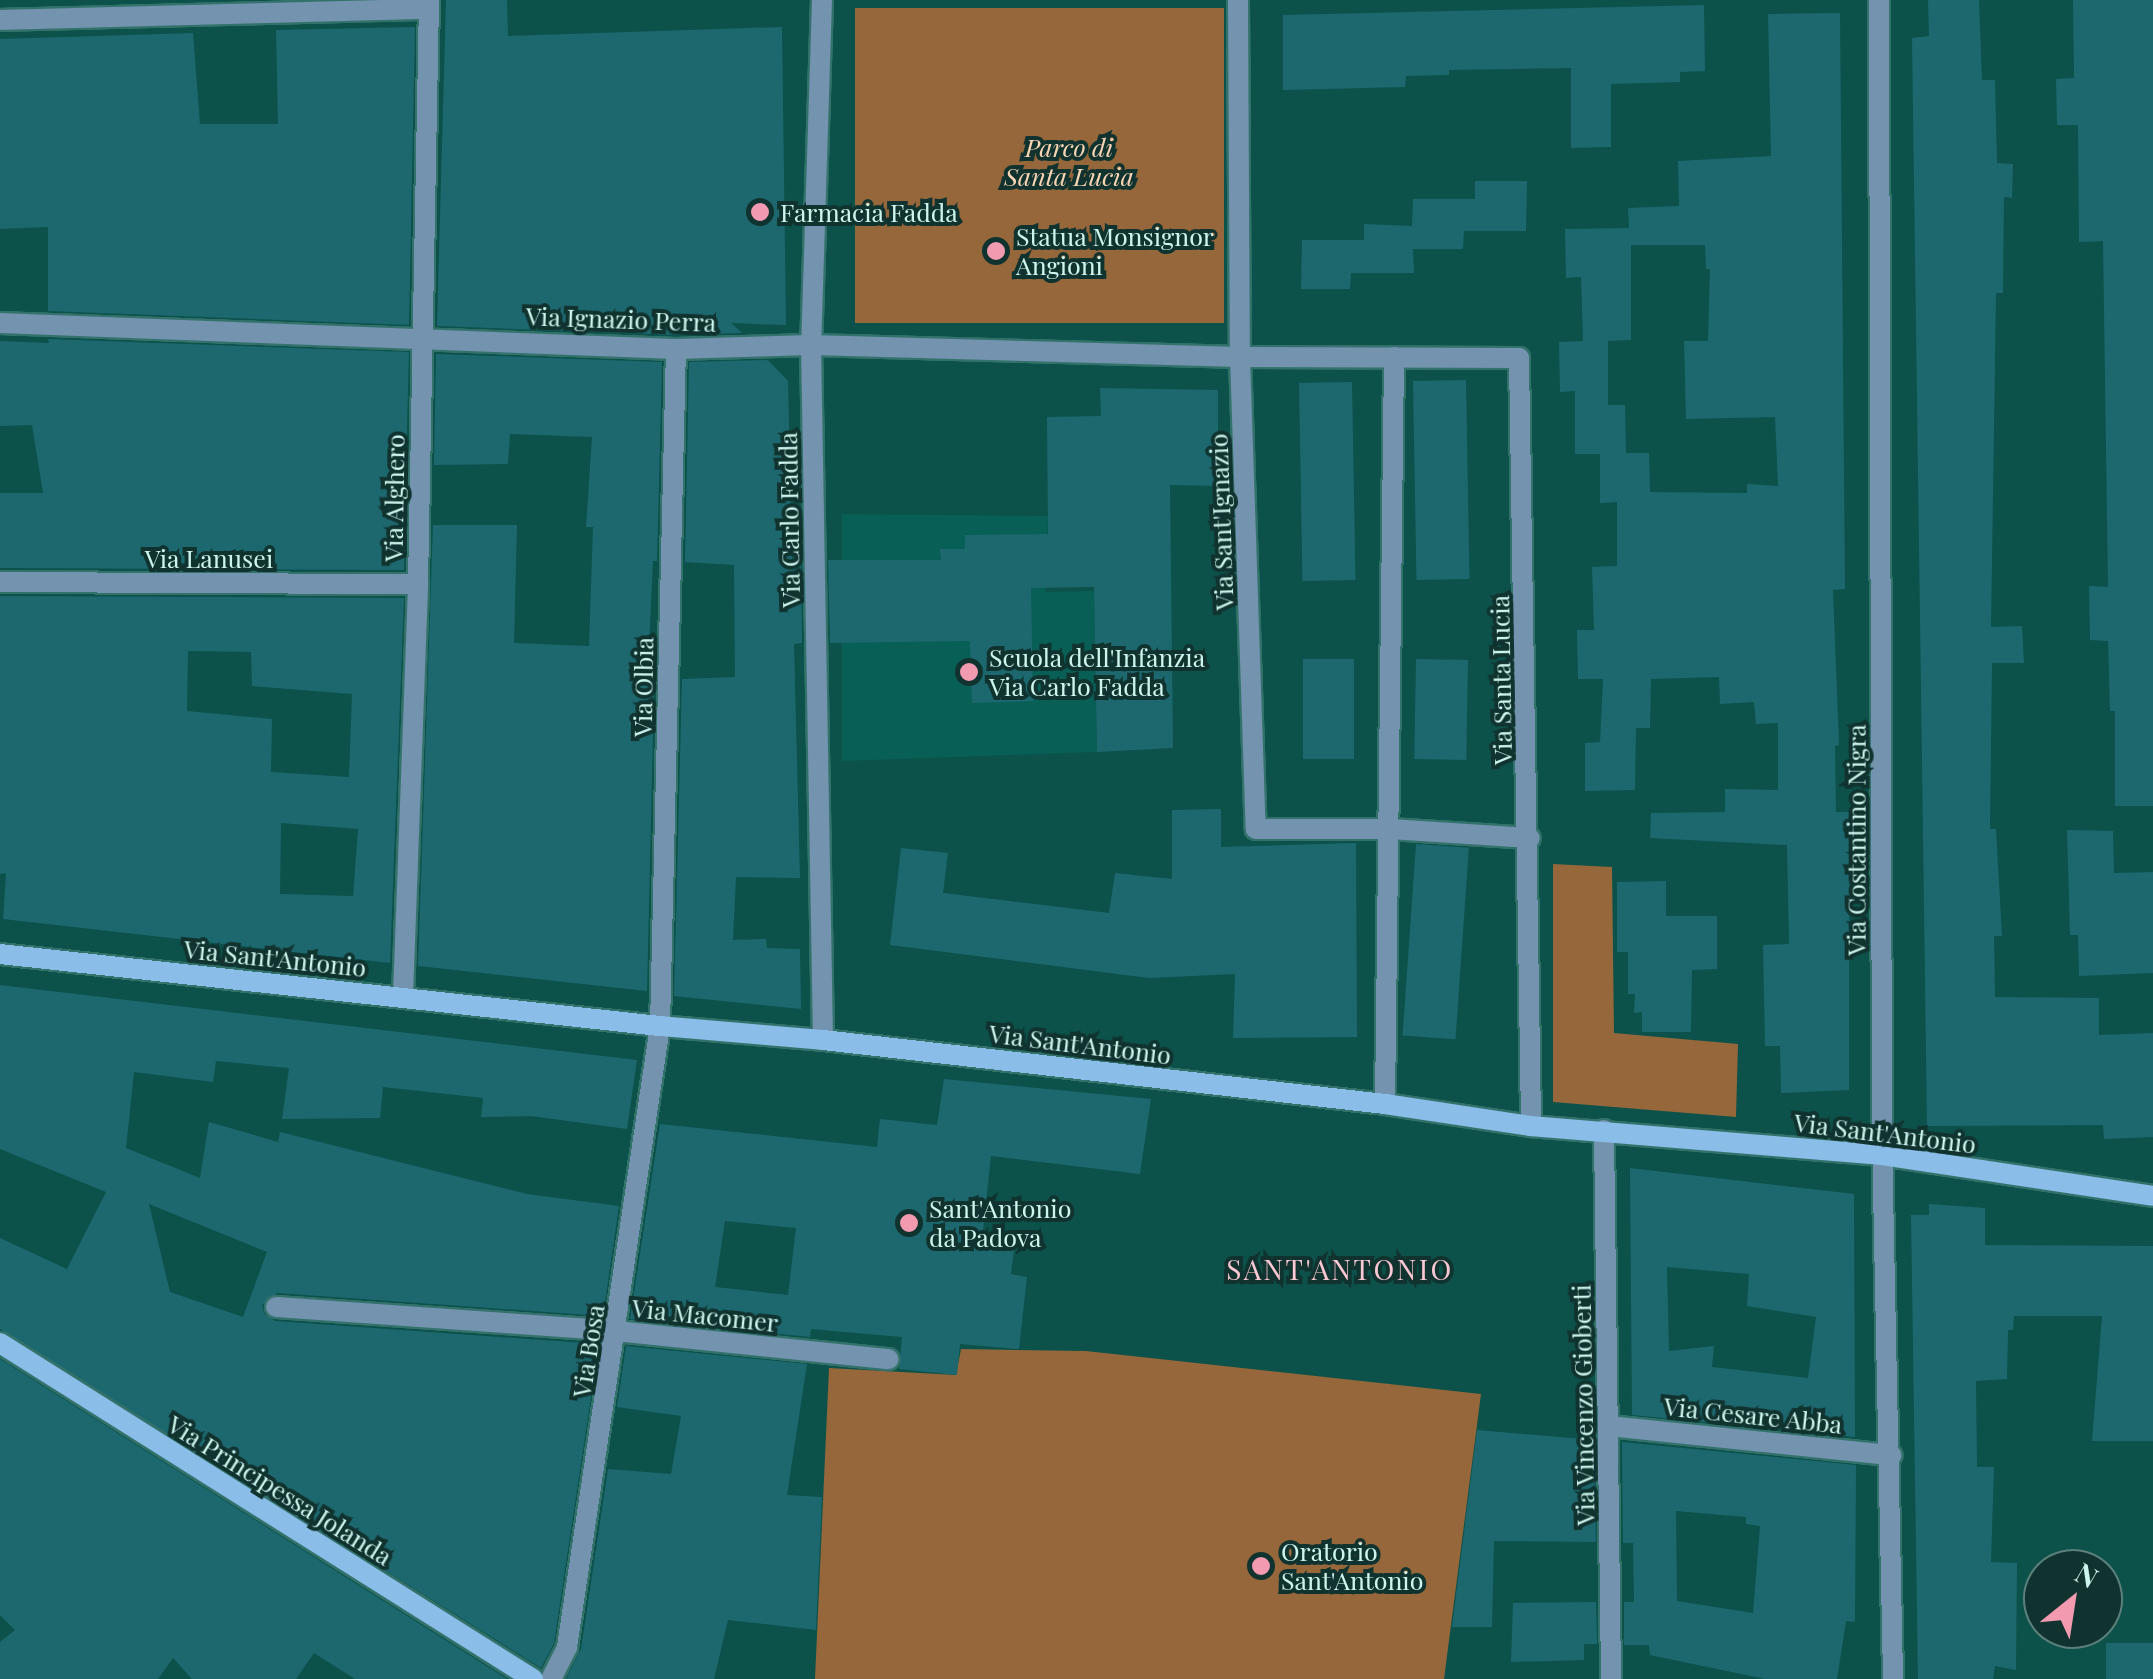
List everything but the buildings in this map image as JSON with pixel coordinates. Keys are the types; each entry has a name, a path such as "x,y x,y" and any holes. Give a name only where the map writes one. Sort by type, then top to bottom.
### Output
{"street":[{"name":"Via Carlo Fadda","path":"822,0 811,345 823,1040"},
{"name":"Via Sant'Ignazio","path":"1238,0 1240,357 1256,829 1390,830 1530,838"},
{"name":"Via Costantino Nigra","path":"1879,0 1882,1155 1892,1455 1894,1679"},
{"path":"0,20 142,8 429,5"},
{"name":"Via Alghero","path":"404,996 418,584 429,5"},
{"name":"Via Ignazio Perra","path":"0,323 676,349 811,345 1240,357"},
{"name":"Via Olbia","path":"660,1026 676,349"},
{"name":"Via Santa Lucia","path":"1240,357 1519,358 1532,1126"},
{"path":"1385,1104 1394,357"},
{"name":"Via Lanusei","path":"0,582 418,584"},
{"name":"Via Sant'Antonio","path":"0,954 660,1026 823,1040 1385,1104 1532,1126 1882,1155 2153,1196"},
{"name":"Via Bosa","path":"551,1679 567,1647 660,1026"},
{"name":"Via Vincenzo Gioberti","path":"1604,1130 1611,1679"},
{"name":"Via Macomer","path":"276,1308 616,1331 889,1359"},
{"name":"Via Principessa Jolanda","path":"0,1343 533,1679"},
{"name":"Via Cesare Abba","path":"1609,1426 1892,1455"}],"shaded area":[{"name":"Scuola dell'Infanzia Via Carlo Fadda","path":"842,514 1048,516 1045,592 1094,591 1097,752 842,761"}],"green space":[{"name":"Parco di Santa Lucia","path":"855,8 1224,8 1224,323 855,323"},
{"path":"1553,864 1612,867 1614,1033 1738,1044 1736,1117 1553,1102"},
{"name":"Oratorio Sant'Antonio","path":"961,1349 1086,1351 1481,1394 1444,1679 815,1679 829,1368 956,1375"}],"place":[{"name":"Farmacia Fadda","path":"760,212"},
{"name":"Statua Monsignor Angioni","path":"996,251"},
{"name":"Scuola dell'Infanzia Via Carlo Fadda","path":"969,672"},
{"name":"Sant'Antonio da Padova","path":"909,1223"},
{"name":"Oratorio Sant'Antonio","path":"1261,1566"}],"district":[{"name":"SANT'ANTONIO","path":"1340,1269"}]}
